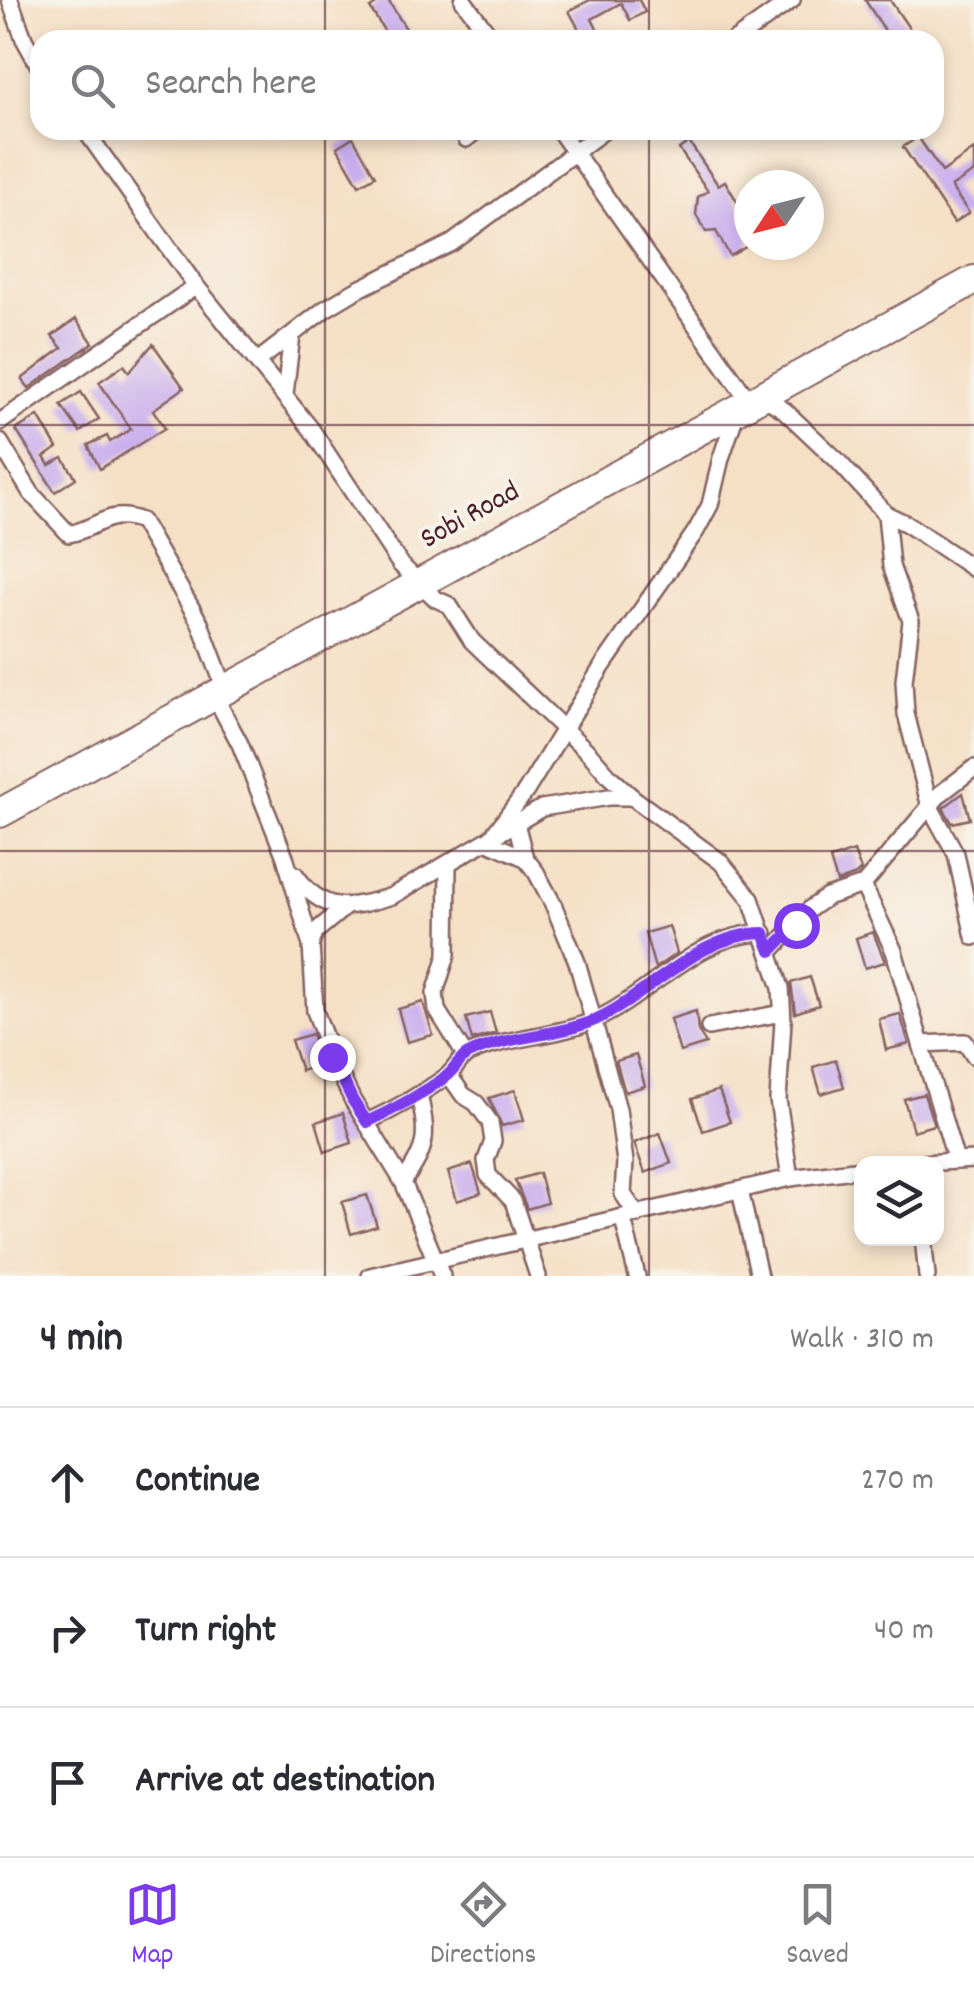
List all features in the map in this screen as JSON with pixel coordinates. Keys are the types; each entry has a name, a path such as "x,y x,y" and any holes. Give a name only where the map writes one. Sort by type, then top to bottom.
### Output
{"highway":[{"name":"Sobi Road","path":"0,813 974,280"}],"street":[{"path":"10,0 30,50"},
{"path":"462,0 485,30"},
{"path":"749,30 792,0"},
{"path":"92,140 196,286 312,429 400,564 417,583 449,605 472,640 632,797 720,862 751,899 781,988 778,1100 790,1178"},
{"path":"566,140 762,399 836,460 886,514 974,569"},
{"path":"259,360 355,291 452,243 590,140"},
{"path":"0,422 196,286"},
{"path":"285,394 292,335"},
{"path":"488,842 526,791 602,667 678,561 762,399"},
{"path":"0,442 31,493 69,534 88,530 106,517 127,516 141,522 200,624 220,692 285,857 312,945 316,1011 332,1057 353,1101 403,1182 439,1269"},
{"path":"886,514 891,566 911,622 904,681 906,714 930,807 956,854 974,938"},
{"path":"771,951 811,908 827,897 864,885 940,794 974,768"},
{"path":"285,857 317,899 345,906 392,896 542,808 609,796 632,797"},
{"path":"516,823 525,858 553,904 578,962 618,1109 625,1162 623,1194 630,1217 636,1276"},
{"path":"488,842 525,858"},
{"path":"448,866 447,955 435,994 437,1010 465,1055"},
{"path":"417,882 435,886 446,898"},
{"path":"864,885 894,951 956,1161"},
{"path":"312,945 315,932 345,906"},
{"path":"367,1122 449,1074 465,1055 592,1021 630,1001 690,956 732,937 764,933"},
{"path":"709,1026 782,1013"},
{"path":"920,1044 965,1042 974,1056"},
{"path":"449,1074 490,1122 494,1141 486,1160 488,1175 513,1201 538,1276"},
{"path":"403,1182 426,1142 419,1094"},
{"path":"944,1161 974,1160"},
{"path":"370,1276 439,1269 528,1239 790,1178 854,1170"},
{"path":"740,1190 759,1276"},
{"path":"924,1246 928,1276"}],"building":[{"path":"388,0 407,30 384,30 370,8"},
{"path":"590,0 639,0 645,12 630,20 621,3 592,19 598,30 579,30 569,11"},
{"path":"865,0 890,0 910,30 884,30"},
{"path":"355,140 375,176 359,185 337,147"},
{"path":"920,140 942,172 974,150 974,172 951,187 969,213 954,223 903,147"},
{"path":"689,142 718,185 725,181 734,196 734,254 730,256 716,231 706,232 696,215 698,197 708,191 679,149"},
{"path":"76,319 93,343 29,388 22,379 62,348 52,336"},
{"path":"153,344 184,388 153,410 165,428 100,469 88,445 107,436 110,442 131,429 99,382 124,365 129,372"},
{"path":"81,392 99,419 80,432 61,405"},
{"path":"38,416 57,448 44,457 49,465 63,458 76,478 55,492 16,430"},
{"path":"963,793 970,819 952,823 943,808"},
{"path":"854,851 861,870 837,882 830,859"},
{"path":"669,926 677,953 655,968 645,933"},
{"path":"873,932 885,962 865,968 856,938"},
{"path":"810,977 819,1005 795,1013 791,983"},
{"path":"423,1002 433,1035 407,1042 398,1009"},
{"path":"696,1011 698,1030 706,1044 680,1052 670,1019"},
{"path":"490,1012 496,1033 472,1040 466,1018"},
{"path":"900,1014 909,1044 886,1050 879,1019"},
{"path":"312,1034 323,1064 301,1071 291,1040"},
{"path":"636,1055 645,1086 625,1092 616,1061"},
{"path":"836,1060 844,1087 821,1094 813,1067"},
{"path":"515,1090 524,1120 502,1126 489,1098"},
{"path":"719,1090 730,1122 703,1131 692,1099"},
{"path":"924,1094 934,1125 913,1131 904,1099"},
{"path":"343,1113 352,1143 325,1152 316,1122"},
{"path":"660,1133 671,1163 645,1173 634,1143"},
{"path":"472,1164 481,1193 457,1201 448,1172"},
{"path":"539,1173 547,1203 527,1209 515,1180"},
{"path":"367,1195 377,1226 351,1234 342,1202"}],"route":[{"path":"332,1057 367,1122 398,1108 449,1074 465,1055 592,1021 656,984 690,956 732,937 764,933 771,951 796,925"}]}
